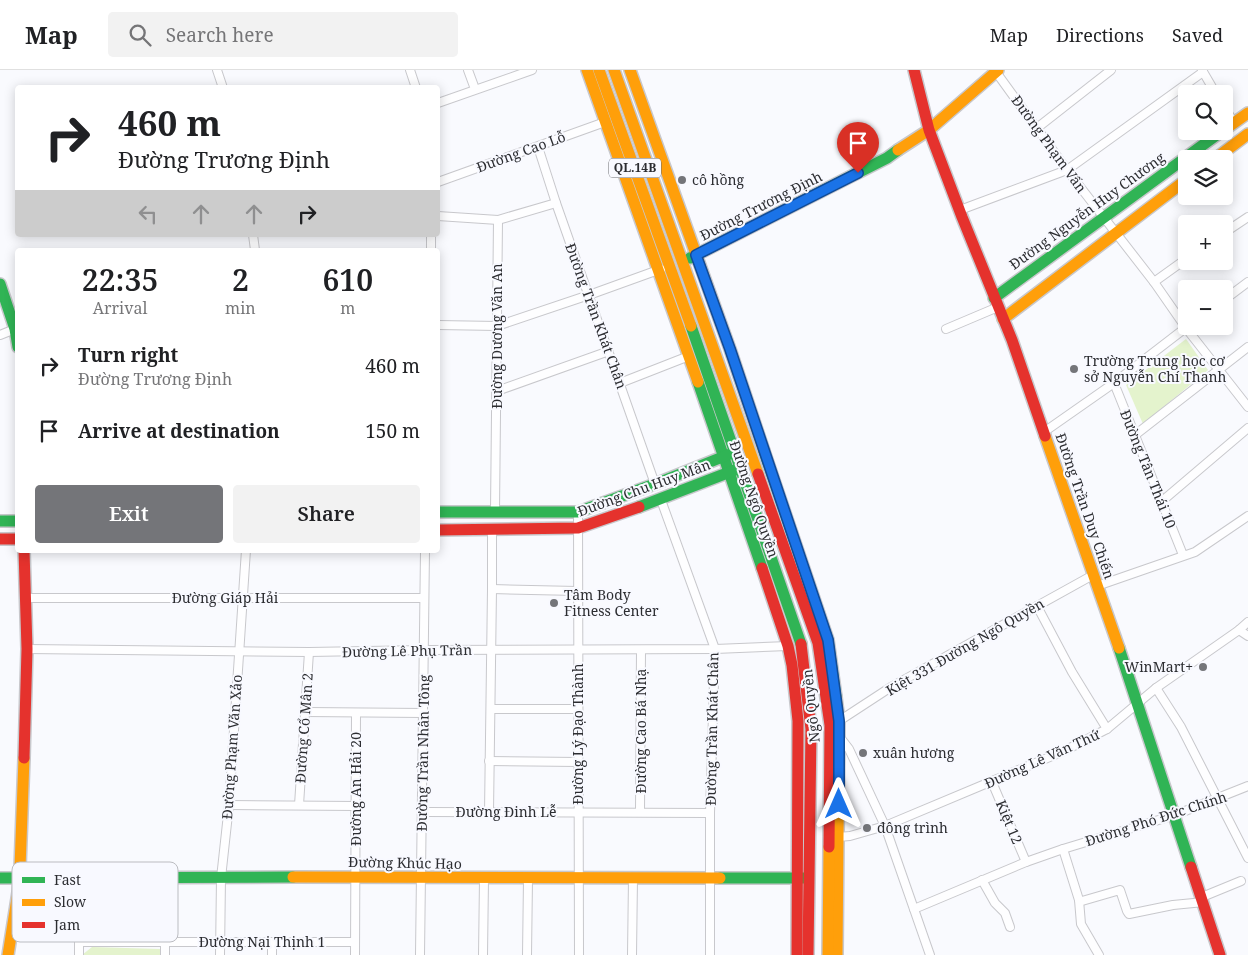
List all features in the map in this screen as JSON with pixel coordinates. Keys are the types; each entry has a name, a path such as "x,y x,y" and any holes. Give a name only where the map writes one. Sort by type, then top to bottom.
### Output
{"main road":[{"name":"Đường Ngô Quyền","path":"587,70 689,356 729,454"},
{"name":"Ngô Quyền","path":"599,70 670,266 729,454 802,646 811,729 804,878 808,955"},
{"name":"Ngô Quyền","path":"614,70 818,643 835,723 828,955"},
{"name":"Đường Ngô Quyền","path":"630,70 767,458 828,640 835,723 839,736 837,955"},
{"name":"Đường Trần Duy Chiến","path":"914,70 929,130 1012,340 1138,702 1220,955"},
{"name":"Đường Trương Định","path":"682,262 792,208 887,158 929,130 997,71"},
{"name":"Đường Nguyễn Huy Chương","path":"1234,122 1248,113"},
{"path":"1227,150 1248,134"},
{"name":"Đường Nguyễn Huy Chương","path":"996,302 1102,218 1210,140"},
{"path":"1003,319 1178,186"},
{"path":"0,284 15,329"},
{"name":"Đường Chu Huy Mân","path":"440,512 578,512 655,484 761,441"},
{"name":"Đường Chu Huy Mân","path":"440,530 578,528 661,500 767,458"},
{"name":"Đường Ngô Quyền","path":"735,470 792,665 798,721 804,878 797,955"},
{"path":"0,521 15,521"},
{"path":"0,539 15,539"},
{"path":"20,862 27,648 24,553"},
{"name":"Đường Khúc Hạo","path":"178,878 804,878"},
{"path":"8,955 12,927"}],"street":[{"path":"217,70 222,85"},
{"path":"410,70 415,85"},
{"path":"468,70 475,89"},
{"path":"1037,128 1111,70"},
{"path":"440,102 529,71"},
{"name":"Đường Phạm Vấn","path":"997,71 1066,170 1178,315"},
{"path":"960,210 1066,170 1202,71 1211,85"},
{"name":"Đường Cao Lỗ","path":"440,181 605,122"},
{"name":"Đường Trần Khát Chân","path":"538,147 655,484"},
{"path":"440,216 498,220 556,203"},
{"path":"1233,227 1248,217"},
{"name":"Đường Dương Văn An","path":"495,512 498,220"},
{"path":"1154,282 1178,265"},
{"path":"440,325 498,326 670,266"},
{"path":"1233,293 1248,282"},
{"path":"946,329 996,302"},
{"path":"0,335 15,329"},
{"path":"1044,432 1114,383 1178,334"},
{"name":"Đường Phạm Vấn","path":"1193,335 1248,406"},
{"path":"1135,436 1248,347"},
{"path":"497,391 609,351"},
{"path":"620,383 689,356"},
{"name":"Đường Tân Thái 10","path":"1114,383 1183,555"},
{"path":"1161,502 1248,428"},
{"name":"Đường Trần Khát Chân","path":"661,500 715,649 710,814 710,955"},
{"name":"Đường Lý Đạo Thành","path":"578,512 579,955"},
{"name":"Kiệt 331 Đường Ngô Quyền","path":"835,723 891,687 1037,606 1095,581 1195,552 1248,516"},
{"path":"488,812 491,709 492,530"},
{"name":"Đường Phạm Văn Xảo","path":"220,955 221,878 229,805 246,553"},
{"name":"Đường Trần Nhân Tông","path":"420,955 425,553"},
{"path":"492,589 577,591"},
{"name":"Đường Giáp Hải","path":"26,598 424,598"},
{"path":"1037,606 1072,672 1107,729"},
{"name":"Đường Lê Văn Thứ","path":"838,837 850,836 885,826 1064,751 1107,729 1156,688 1240,630 1248,622"},
{"path":"1240,630 1248,636"},
{"name":"Đường Lê Phụ Trần","path":"27,648 309,652 641,650 788,646"},
{"name":"Đường Cao Bá Nhạ","path":"640,812 641,650"},
{"name":"Đường Cổ Mân 2","path":"299,805 309,652"},
{"path":"1156,688 1181,727 1248,858"},
{"path":"491,709 578,708"},
{"path":"306,712 424,713"},
{"name":"Đường An Hải 20","path":"355,955 356,713"},
{"path":"839,736 849,749 885,826 930,955"},
{"path":"489,761 578,762"},
{"name":"Kiệt 12","path":"992,782 1026,862"},
{"name":"Đường Phó Đức Chính","path":"914,908 1026,862 1062,849 1175,815 1248,786"},
{"path":"229,805 356,806"},
{"name":"Đường Đinh Lễ","path":"422,812 640,812 710,814"},
{"path":"1062,849 1079,900 1082,928 1093,942 1099,955"},
{"path":"632,955 633,878"},
{"path":"483,955 484,879"},
{"path":"527,955 528,879"},
{"path":"982,880 995,903 1004,913 1010,927"},
{"path":"1079,900 1082,901 1120,890 1129,914 1203,899 1241,881"},
{"path":"79,942 79,955"},
{"name":"Đường Nại Thịnh 1","path":"79,942 355,942"},
{"path":"165,942 165,955"},
{"path":"272,942 272,955"}],"green space":[{"path":"1186,339 1208,370 1143,424 1126,385"},
{"path":"92,947 160,949 160,955 82,955"}],"traffic: fast":[{"path":"994,298 1210,140"},
{"path":"690,258 887,158 898,150"},
{"path":"0,284 15,329"},
{"path":"691,326 801,644"},
{"path":"698,382 762,568"},
{"path":"764,451 828,640 836,697"},
{"path":"440,512 578,512 730,454"},
{"path":"639,507 735,470"},
{"path":"0,521 15,521"},
{"path":"1119,648 1191,867"},
{"path":"178,877 293,877"},
{"path":"0,878 12,878"},
{"path":"720,878 805,878"}],"traffic: slow":[{"path":"587,70 698,382"},
{"path":"599,70 691,326"},
{"path":"614,70 758,474"},
{"path":"630,70 730,349 764,451"},
{"path":"898,150 929,130 998,70"},
{"path":"1233,124 1248,113"},
{"path":"1227,150 1248,134"},
{"path":"1003,319 1178,186"},
{"path":"1045,436 1119,648"},
{"path":"836,697 839,721 837,955"},
{"path":"20,862 24,758"},
{"path":"828,955 829,847"},
{"path":"293,877 720,878"},
{"path":"8,955 12,930"}],"traffic: jam":[{"path":"914,70 929,130 1012,340 1045,436"},
{"path":"758,474 818,643 830,725 829,847"},
{"path":"440,530 578,528 639,507"},
{"path":"0,539 15,539"},
{"path":"24,553 27,649 24,758"},
{"path":"762,568 788,646 798,721 797,955"},
{"path":"801,644 811,729 808,955"},
{"path":"1191,867 1220,955"}],"place":[{"name":"cô hồng","path":"682,180"},
{"name":"Trường Trung học cơ sở Nguyễn Chí Thanh","path":"1074,369"},
{"name":"Tâm Body Fitness Center","path":"554,603"},
{"name":"WinMart+","path":"1203,667"},
{"name":"xuân hương","path":"863,753"},
{"name":"đông trình","path":"867,828"}],"route":[{"path":"839,804 839,721 828,640 730,349 696,255 858,173"}]}
